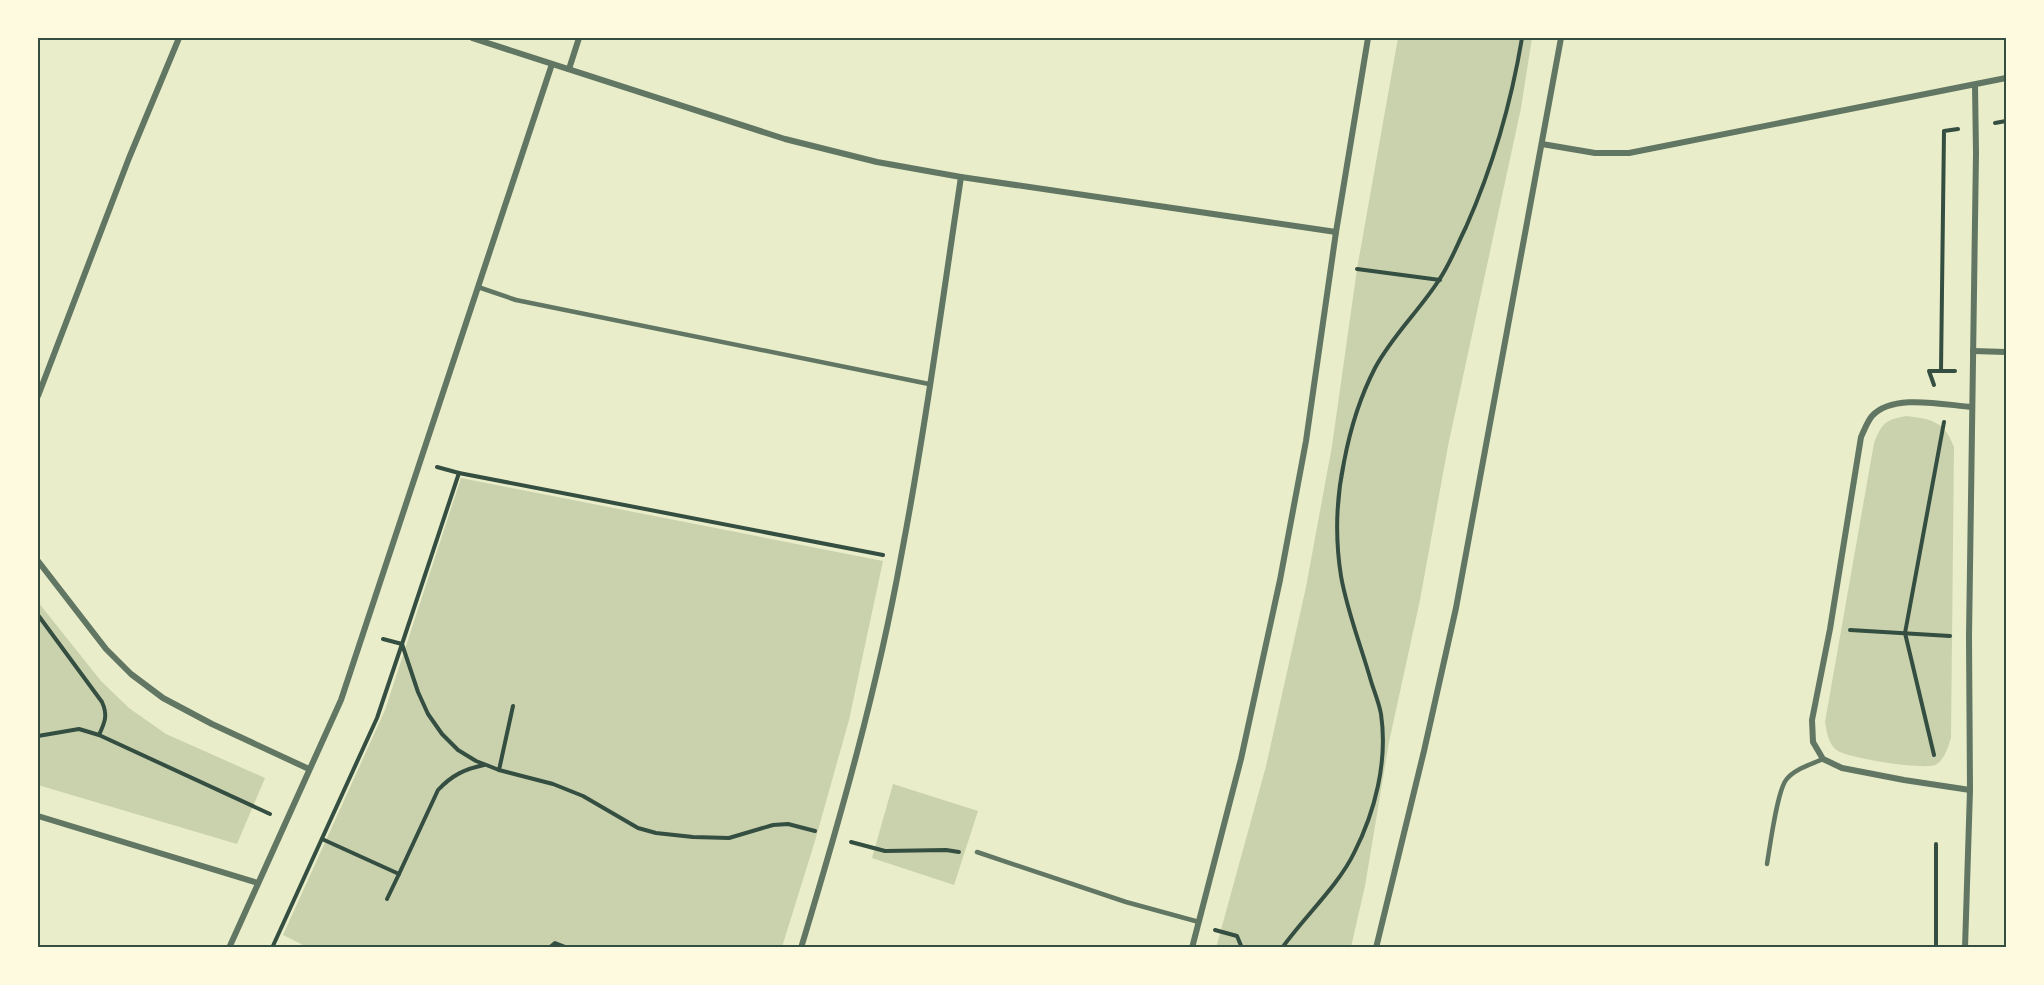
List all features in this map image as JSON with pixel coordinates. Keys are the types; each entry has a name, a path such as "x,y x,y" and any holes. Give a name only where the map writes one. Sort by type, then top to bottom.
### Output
{"street":[{"path":"38,396 129,158 179,38"},
{"path":"472,38 785,139 877,162 961,177 1336,232"},
{"path":"569,69 579,38"},
{"path":"1192,948 1241,759 1280,580 1306,441 1336,232 1368,38"},
{"path":"1376,948 1417,784 1456,608 1561,38"},
{"path":"240,948 230,946 340,700 552,64"},
{"path":"1542,144 1604,153 1629,153 2007,78"},
{"path":"1965,948 1970,790 1969,637 1975,85"},
{"path":"801,948 865,727 901,557 961,177"},
{"path":"1973,351 2007,352"},
{"path":"1970,790 1842,768 1824,759 1813,742 1812,720 1830,629 1861,437 1871,417 1885,406 1907,402 1972,407"},
{"path":"38,561 106,649 131,674 164,698 212,724 309,769"},
{"path":"38,816 258,883"}],"lane":[{"path":"478,287 516,300 929,384"},
{"path":"1767,864 1781,793 1786,780 1798,771 1824,759"},
{"path":"977,852 1126,902 1199,922"}],"path":[{"path":"1282,948 1354,855 1367,824 1379,783 1383,744 1381,713 1341,577 1337,542 1337,509 1344,462 1357,409 1375,368 1440,280 1479,197 1497,149 1510,101 1522,38"},
{"path":"1934,754 1905,633 1940,451 1946,405 1929,371 1941,371 1944,131 2007,121"},
{"path":"1357,269 1440,280"},
{"path":"272,948 377,718 459,473 870,554 901,557"},
{"path":"38,615 102,702 106,719 99,735"},
{"path":"1830,629 1969,637"},
{"path":"362,634 402,644"},
{"path":"402,644 428,714 442,734 458,750 485,765 553,784 583,796 638,828 656,833 693,837 729,837 773,825 788,824 871,849 977,852"},
{"path":"499,770 513,706"},
{"path":"38,736 80,729 99,735 286,822"},
{"path":"387,899 438,790 459,772 485,765"},
{"path":"322,839 399,874"},
{"path":"1936,844 1936,948"},
{"path":"1199,922 1237,936 1242,948"},
{"path":"549,948 555,943 568,948"}],"green space":[{"path":"1398,38 1532,38 1521,108 1448,446 1420,600 1389,742 1365,886 1351,947 1216,948 1266,766 1306,587 1332,446 1357,269"},
{"path":"1906,416 1923,418 1936,423 1946,432 1954,447 1951,738 1941,760 1935,765 1928,766 1886,762 1845,754 1838,751 1830,742 1825,722 1874,443 1885,424 1893,419"},
{"path":"461,478 883,561 849,720 782,947 309,948 283,935 385,710"},
{"path":"38,602 101,681 129,708 166,734 265,778 237,844 38,785"},
{"path":"893,784 978,811 954,885 872,858"}]}
